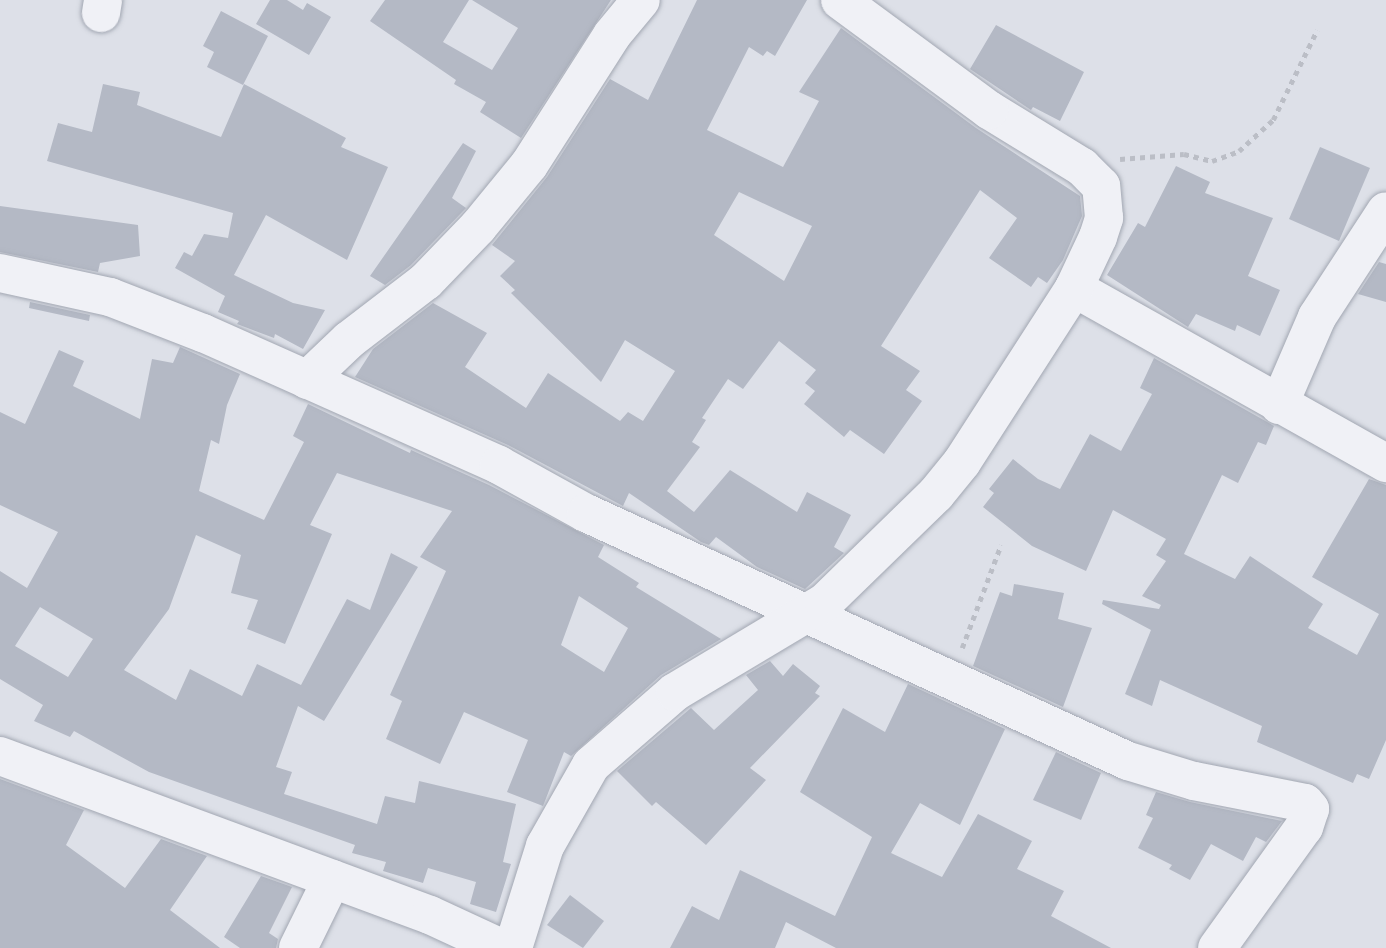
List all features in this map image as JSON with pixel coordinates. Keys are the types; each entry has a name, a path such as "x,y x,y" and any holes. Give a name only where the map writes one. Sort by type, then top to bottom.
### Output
{"street":[{"path":"307,380 349,340 426,281 478,227 529,165 612,35 641,0"},
{"path":"513,948 545,846 591,765 675,692 806,616 847,583 954,473 1074,288 1104,218 1101,186 1088,173 989,110 840,0"},
{"path":"1279,405 1317,317 1386,211"},
{"path":"0,272 122,301 307,380 499,465 586,513 806,616 1156,771 1305,803 1310,816 1299,836 1217,948"},
{"path":"1074,288 1386,463"},
{"path":"0,755 332,879 501,948"},
{"path":"298,948 332,879"}],"path":[{"path":"1088,173 1119,159 1184,154 1212,161 1239,151 1273,120 1317,30"},
{"path":"950,682 1001,545"}],"building":[{"path":"270,0 287,0 303,10 307,3 331,17 309,55 256,24"},
{"path":"385,0 469,0 443,42 492,70 518,28 472,0 611,0 521,138 480,112 486,102 454,84 456,80 370,21"},
{"path":"697,0 807,0 775,56 767,51 763,56 749,47 707,130 783,167 819,101 799,92 841,28 976,128 1080,196 1082,216 1063,260 1047,283 1038,277 1031,287 989,258 1017,218 980,190 881,346 920,371 906,390 922,401 884,454 850,430 844,437 804,404 815,391 805,383 816,370 779,341 743,389 728,379 702,418 706,420 692,442 700,447 667,491 694,512 730,470 797,512 807,492 851,515 834,547 844,553 805,589 757,567 716,537 709,545 701,542 629,493 623,506 508,445 355,377 373,349 433,303 487,333 465,367 526,408 548,373 620,421 628,412 643,421 675,371 625,340 601,382 511,293 515,290 500,276 515,261 492,245 547,177 610,79 648,100","holes":["739,192 812,226 784,281 714,235"]},
{"path":"221,11 268,36 243,85 207,67 214,52 203,46"},
{"path":"996,25 1084,72 1060,121 1033,107 1031,110 970,69"},
{"path":"103,84 140,92 137,105 221,137 244,84 346,138 341,147 388,167 347,260 266,215 234,275 293,303 325,310 303,349 275,334 274,338 237,324 239,321 218,312 225,296 175,268 184,252 192,256 204,234 228,238 233,213 47,161 58,123 92,132"},
{"path":"463,143 476,151 452,198 466,208 411,265 385,285 370,276"},
{"path":"1320,147 1370,168 1339,241 1289,219"},
{"path":"1176,166 1210,182 1205,193 1273,218 1248,276 1280,290 1260,336 1237,325 1235,331 1196,314 1188,327 1107,275 1138,223 1145,227"},
{"path":"0,206 138,225 140,256 100,263 98,272 0,252"},
{"path":"1379,262 1386,264 1386,302 1358,294"},
{"path":"30,302 90,315 89,321 29,308"},
{"path":"180,347 240,374 227,405 219,444 211,440 199,491 264,520 304,442 293,436 308,404 410,453 411,450 489,485 604,545 598,557 639,583 636,587 721,639 661,675 571,756 564,752 543,806 507,792 528,740 464,712 440,764 386,739 402,701 390,695 446,571 420,557 452,511 337,473 310,525 332,534 285,644 247,629 258,600 231,593 241,555 196,535 169,609 124,670 176,700 190,669 242,696 257,664 301,685 347,599 370,610 391,553 418,567 324,721 298,706 276,767 292,772 284,794 377,824 385,796 415,803 419,781 516,804 503,862 511,864 496,912 470,904 476,882 428,868 423,883 383,871 386,862 352,853 355,845 149,772 74,731 70,737 34,721 43,705 0,679 0,571 27,588 58,532 0,505 0,412 25,424 59,350 84,361 73,386 140,419 152,359 173,363","holes":["579,596 628,628 604,672 561,645","40,607 93,639 68,677 15,646"]},
{"path":"1154,358 1274,426 1266,445 1258,442 1238,483 1222,475 1184,554 1235,579 1250,556 1323,604 1308,628 1357,655 1379,614 1312,577 1369,479 1386,485 1386,740 1369,779 1357,774 1353,783 1257,742 1262,726 1160,680 1152,706 1125,694 1151,630 1102,604 1103,600 1159,609 1161,605 1142,596 1166,561 1156,555 1166,539 1113,510 1086,571 1032,546 983,507 994,493 989,489 1013,459 1038,479 1060,489 1090,434 1121,451 1152,394 1140,388"},
{"path":"1014,584 1064,593 1058,619 1092,628 1063,707 973,666 1000,592 1012,596"},
{"path":"770,661 783,676 793,664 820,686 815,693 820,696 750,768 766,780 706,845 656,802 652,806 617,771 691,708 714,730 758,690 746,675"},
{"path":"908,684 1005,729 960,825 920,803 891,853 942,877 978,814 1032,841 1017,869 1064,891 1051,916 1111,948 836,948 786,922 775,948 670,948 692,906 719,920 740,870 835,916 872,837 800,792 843,708 885,732"},
{"path":"1056,752 1101,773 1081,820 1033,800"},
{"path":"0,779 84,810 66,845 125,888 161,839 207,856 170,910 220,948 0,948"},
{"path":"1156,792 1190,802 1282,821 1266,842 1256,837 1243,861 1211,844 1190,880 1169,869 1172,865 1138,848 1153,818 1146,815"},
{"path":"261,876 292,887 269,933 278,939 276,948 240,948 224,937"},
{"path":"570,895 604,921 583,948 547,925"}]}
